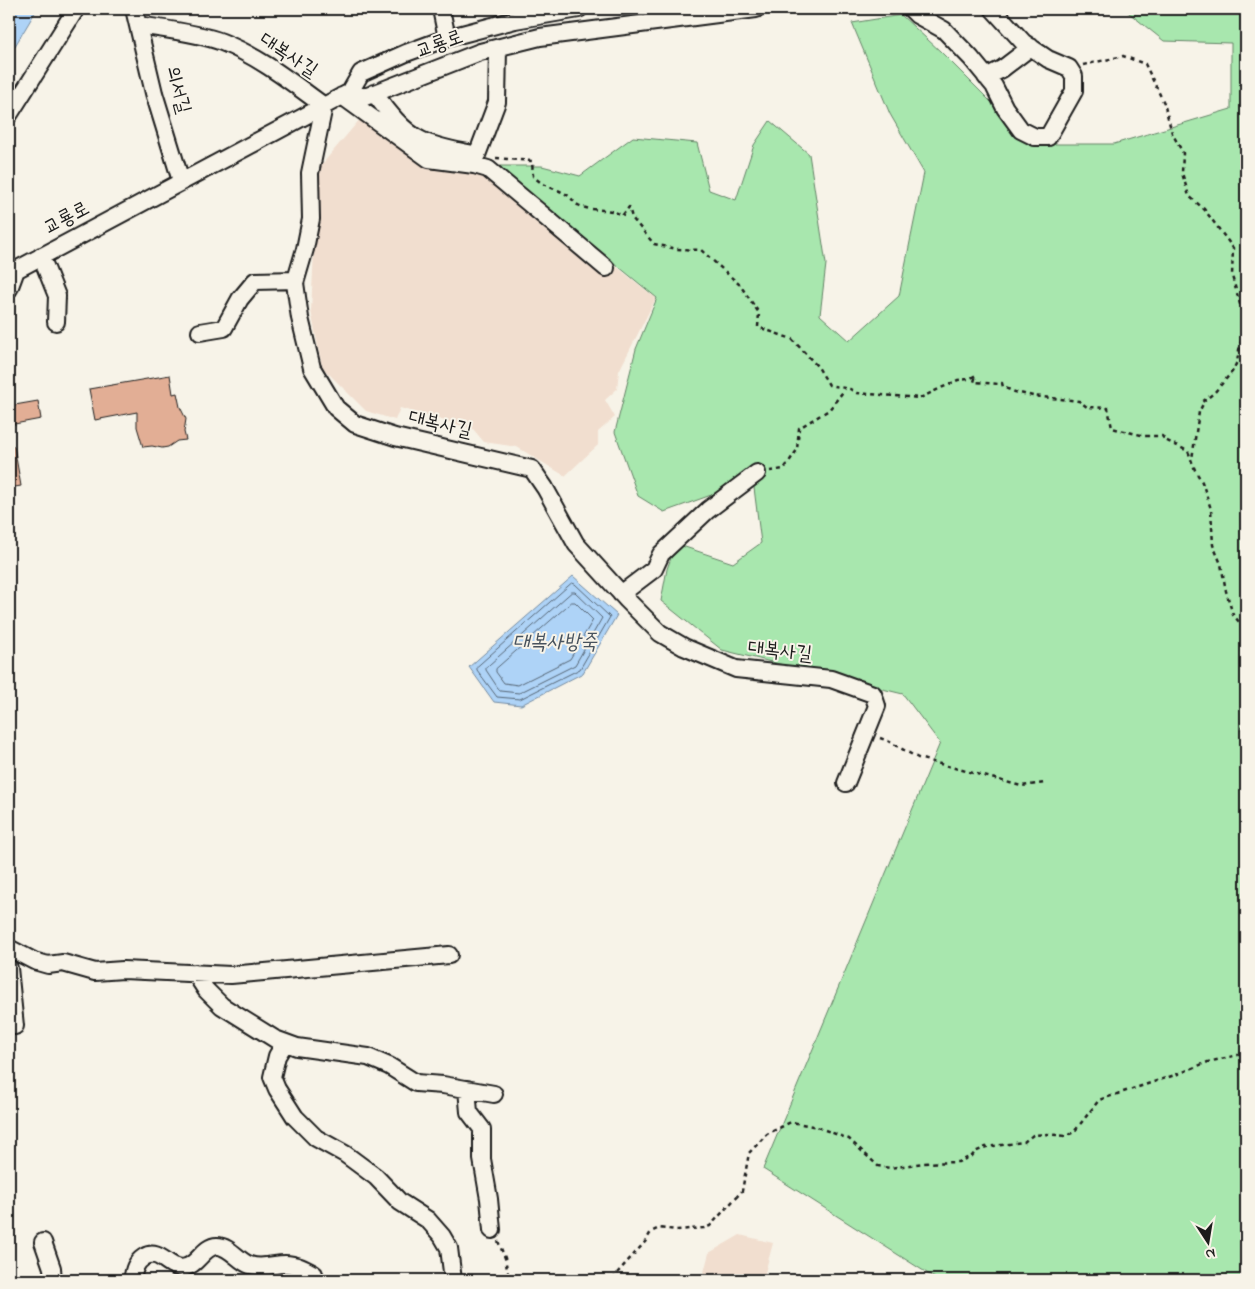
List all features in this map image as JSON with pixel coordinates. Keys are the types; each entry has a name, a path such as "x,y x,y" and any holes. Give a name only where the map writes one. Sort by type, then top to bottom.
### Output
{"street":[{"path":"9,115 76,9"},
{"name":"의서길","path":"134,9 154,93 181,182"},
{"path":"441,9 447,38"},
{"name":"교룡로","path":"9,289 12,270 346,94 361,73 447,38 515,20 578,9"},
{"name":"교룡로","path":"346,94 365,97 453,62 540,36 756,9"},
{"path":"912,9 917,15 944,30 986,77 994,86 1005,108 1020,130 1035,137 1048,137 1074,91 1074,76 1068,68 1048,59 1024,42 993,9"},
{"name":"대복사길","path":"139,25 173,30 221,41 262,61 324,106 310,173 311,219 305,249 294,283 312,368 336,408 355,424 395,437 532,469 545,488 576,544 621,594 660,633 684,647 736,669 831,679 873,694 877,706 846,783"},
{"path":"986,77 1002,69 1031,47"},
{"path":"374,93 391,116 420,140 477,155 497,102 498,48"},
{"path":"346,94 430,159 474,165 488,169 606,268"},
{"path":"41,256 57,296 56,322"},
{"path":"200,332 224,328 240,299 255,281 296,280"},
{"path":"621,594 654,569 661,554 708,510 757,473"},
{"path":"9,948 48,966 63,964 95,972 123,970 231,974 449,955"},
{"path":"9,968 15,1026"},
{"path":"196,973 206,990 222,1006 275,1039 297,1047 321,1052 368,1057 389,1066 416,1083 443,1085 494,1094"},
{"path":"285,1043 277,1056 272,1077 277,1089 295,1117 316,1138 345,1154 376,1177 400,1202 428,1220 450,1248 453,1280"},
{"path":"467,1089 469,1112 482,1129 482,1159 492,1230"},
{"path":"43,1242 52,1268 53,1280"},
{"path":"132,1280 135,1266 150,1254 156,1255 170,1265 185,1268 210,1248 217,1246 225,1249 248,1265 255,1267 286,1264 301,1267 314,1274"}],"path":[{"path":"1068,68 1123,56 1145,64 1164,103 1172,133 1183,153 1182,173 1189,196 1204,209 1233,248 1232,276 1242,311 1244,331 1237,362 1232,372 1214,393 1202,402 1192,461"},
{"path":"477,155 532,161 533,176 541,184 569,196 577,205 595,210 615,210 622,216 629,207 632,218 654,244 677,249 702,250 740,285 759,313 758,328 792,339 818,367 829,385 845,388 857,393 920,398 958,380 969,379 976,375 974,382 1002,383 1003,387 1015,392 1079,401 1087,407 1108,408 1112,428 1145,436 1162,436 1165,440 1188,451 1202,482 1211,509 1213,544 1233,615 1238,623 1242,625 1246,682"},
{"path":"757,473 784,469 797,450 799,428 829,410 845,388"},
{"path":"1246,695 1242,718 1242,738 1246,749"},
{"path":"866,733 888,741 918,758 1021,786 1046,783"},
{"path":"613,1280 645,1242 651,1232 659,1228 676,1230 710,1226 742,1191 749,1153 766,1134 792,1122 817,1127 849,1139 878,1166 890,1168 923,1163 958,1162 986,1148 1024,1142 1033,1135 1066,1136 1074,1132 1099,1100 1208,1062 1238,1055 1246,1049"},
{"path":"492,1230 505,1258 510,1280"}],"shaded area":[{"path":"377,111 424,140 478,157 656,298 619,371 617,389 605,400 615,417 598,432 598,445 565,476 517,447 484,442 473,429 400,408 395,420 366,411 322,367 311,311 318,169 361,118"},
{"path":"740,1235 773,1243 763,1280 702,1280 709,1253"}],"green space":[{"path":"1124,9 1246,9 1246,1280 938,1280 763,1169 940,743 903,694 722,650 661,601 667,569 676,544 733,563 761,543 753,480 664,512 638,496 615,432 636,349 657,298 510,178 500,166 542,166 580,176 633,137 697,143 709,190 736,200 754,145 770,121 809,154 826,264 820,315 849,341 899,296 924,173 890,114 852,23 901,15 940,51 1033,144 1114,144 1231,109 1231,43 1164,41"}],"water":[{"path":"9,9 37,9 9,56"},
{"name":"대복사방죽","path":"573,576 617,615 583,673 521,705 494,702 469,667"}],"building":[{"path":"170,375 173,394 177,393 180,407 186,419 184,432 186,440 177,441 168,447 162,448 143,447 137,427 137,412 95,420 89,389"},
{"path":"38,401 41,419 9,425 9,406"},
{"path":"9,446 14,446 21,486 9,488"}]}
